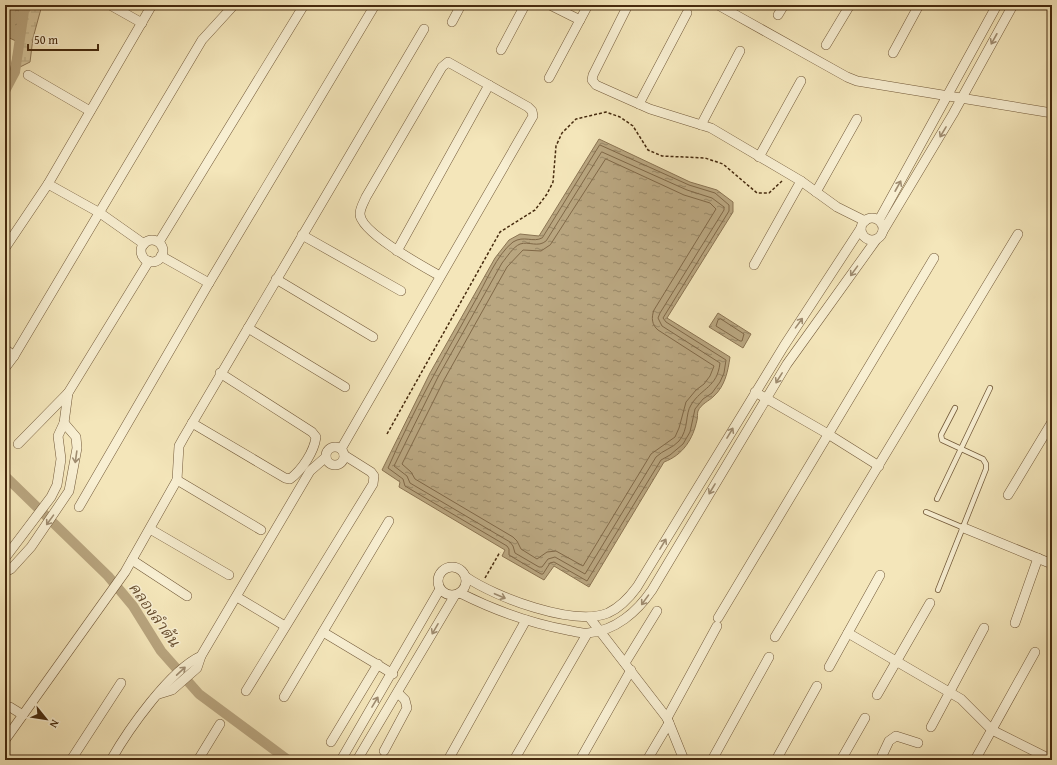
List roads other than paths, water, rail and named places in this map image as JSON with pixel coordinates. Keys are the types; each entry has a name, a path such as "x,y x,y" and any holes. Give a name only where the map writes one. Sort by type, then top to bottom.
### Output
{"street":[{"path":"110,5 142,23"},
{"path":"5,248 48,184 152,5"},
{"path":"5,368 14,356 100,213 202,40 234,5"},
{"path":"159,242 304,5"},
{"path":"80,507 209,283 375,5"},
{"path":"452,22 461,5"},
{"path":"501,50 525,5"},
{"path":"550,5 580,20"},
{"path":"549,78 588,5"},
{"path":"628,5 592,80 596,84 639,104 701,126 711,128 801,182 863,224"},
{"path":"718,5 847,77 857,81 1052,113"},
{"path":"778,15 784,5"},
{"path":"826,45 850,5"},
{"path":"893,53 919,5"},
{"path":"879,220 997,5"},
{"path":"884,231 879,220 872,218 863,224 755,392 629,598 620,606 608,612 589,617 568,615 504,597 480,586 466,577 457,568 445,569 438,580 440,589 446,594 457,594 501,612 526,620 550,627 586,634 599,631 625,619 643,604 787,364 884,231 962,98 1012,5"},
{"path":"639,104 687,13"},
{"path":"7,734 23,715 125,572 177,480 179,446 220,373 424,29"},
{"path":"701,126 740,51"},
{"path":"326,457 329,463 336,465 342,462 342,452 440,276 532,116 532,111 528,107 448,62 442,67 366,197 360,215 362,223 397,251 440,276"},
{"path":"28,75 90,111"},
{"path":"759,157 801,81"},
{"path":"397,251 490,85"},
{"path":"816,192 857,119"},
{"path":"754,265 801,182"},
{"path":"48,184 100,213 144,244"},
{"path":"863,224 861,232 865,238 876,240"},
{"path":"302,234 401,291"},
{"path":"775,637 1018,234"},
{"path":"151,240 159,242 163,249 161,256 156,261 149,261 142,255 142,247 144,244 151,240"},
{"path":"161,256 209,283"},
{"path":"647,760 718,622 828,434 934,258"},
{"path":"18,444 68,393 149,261"},
{"path":"276,279 373,337"},
{"path":"248,328 345,387"},
{"path":"5,349 14,356"},
{"path":"192,423 285,478 290,479 298,473 315,446 316,437 312,432 220,373"},
{"path":"755,392 828,434 879,466"},
{"path":"5,558 51,497 60,473 61,458 58,436 64,423 68,393"},
{"path":"1008,495 1052,422"},
{"path":"5,572 11,568 31,547 70,491 74,475 77,448 76,437 70,428 64,423"},
{"path":"111,760 127,733 159,694 197,661 237,597 310,471 326,457 331,448 338,448 371,472 374,476 373,484 246,691"},
{"path":"60,473 74,475"},
{"path":"177,480 261,530"},
{"path":"688,501 701,509"},
{"path":"284,697 389,520"},
{"path":"964,528 1052,564"},
{"path":"150,529 229,575"},
{"path":"20,538 31,547"},
{"path":"1015,623 1038,558"},
{"path":"132,560 187,596"},
{"path":"829,667 880,576"},
{"path":"357,760 457,594 466,583 466,577"},
{"path":"341,760 393,674 440,589"},
{"path":"237,597 285,626"},
{"path":"877,695 930,602"},
{"path":"580,760 657,611"},
{"path":"589,617 668,720 684,760"},
{"path":"448,760 526,620"},
{"path":"930,727 984,628"},
{"path":"323,632 393,674"},
{"path":"848,633 961,699 992,730 1051,757"},
{"path":"514,760 586,634"},
{"path":"975,760 1035,652"},
{"path":"712,760 769,657"},
{"path":"331,742 378,664"},
{"path":"71,760 121,683"},
{"path":"776,760 817,686"},
{"path":"384,751 407,708 406,700 398,693"},
{"path":"5,707 10,707 23,715"},
{"path":"841,760 865,718"},
{"path":"364,721 377,728"},
{"path":"198,760 220,724"},
{"path":"880,760 890,741 896,736 918,743"}],"lane":[{"path":"936,499 990,388"},
{"path":"938,590 964,528 986,464 984,459 944,442 941,438 955,408"},
{"path":"926,512 964,528"}],"water":[{"path":"24,5 16,41 5,36 5,7"},
{"path":"599,139 690,182 717,190 733,202 733,212 667,318 730,357 727,373 721,388 699,409 693,434 690,440 682,451 664,462 589,587 554,566 544,580 502,556 505,550 399,487 400,482 382,470 430,373 495,258 509,240 520,234 539,236"},
{"path":"718,313 751,334 743,348 709,327"}],"waterway":[{"path":"5,91 15,72 24,11 28,5"},
{"name":"คลองลำต้น","path":"5,476 108,576 133,606 161,651 199,694 288,760"}]}
